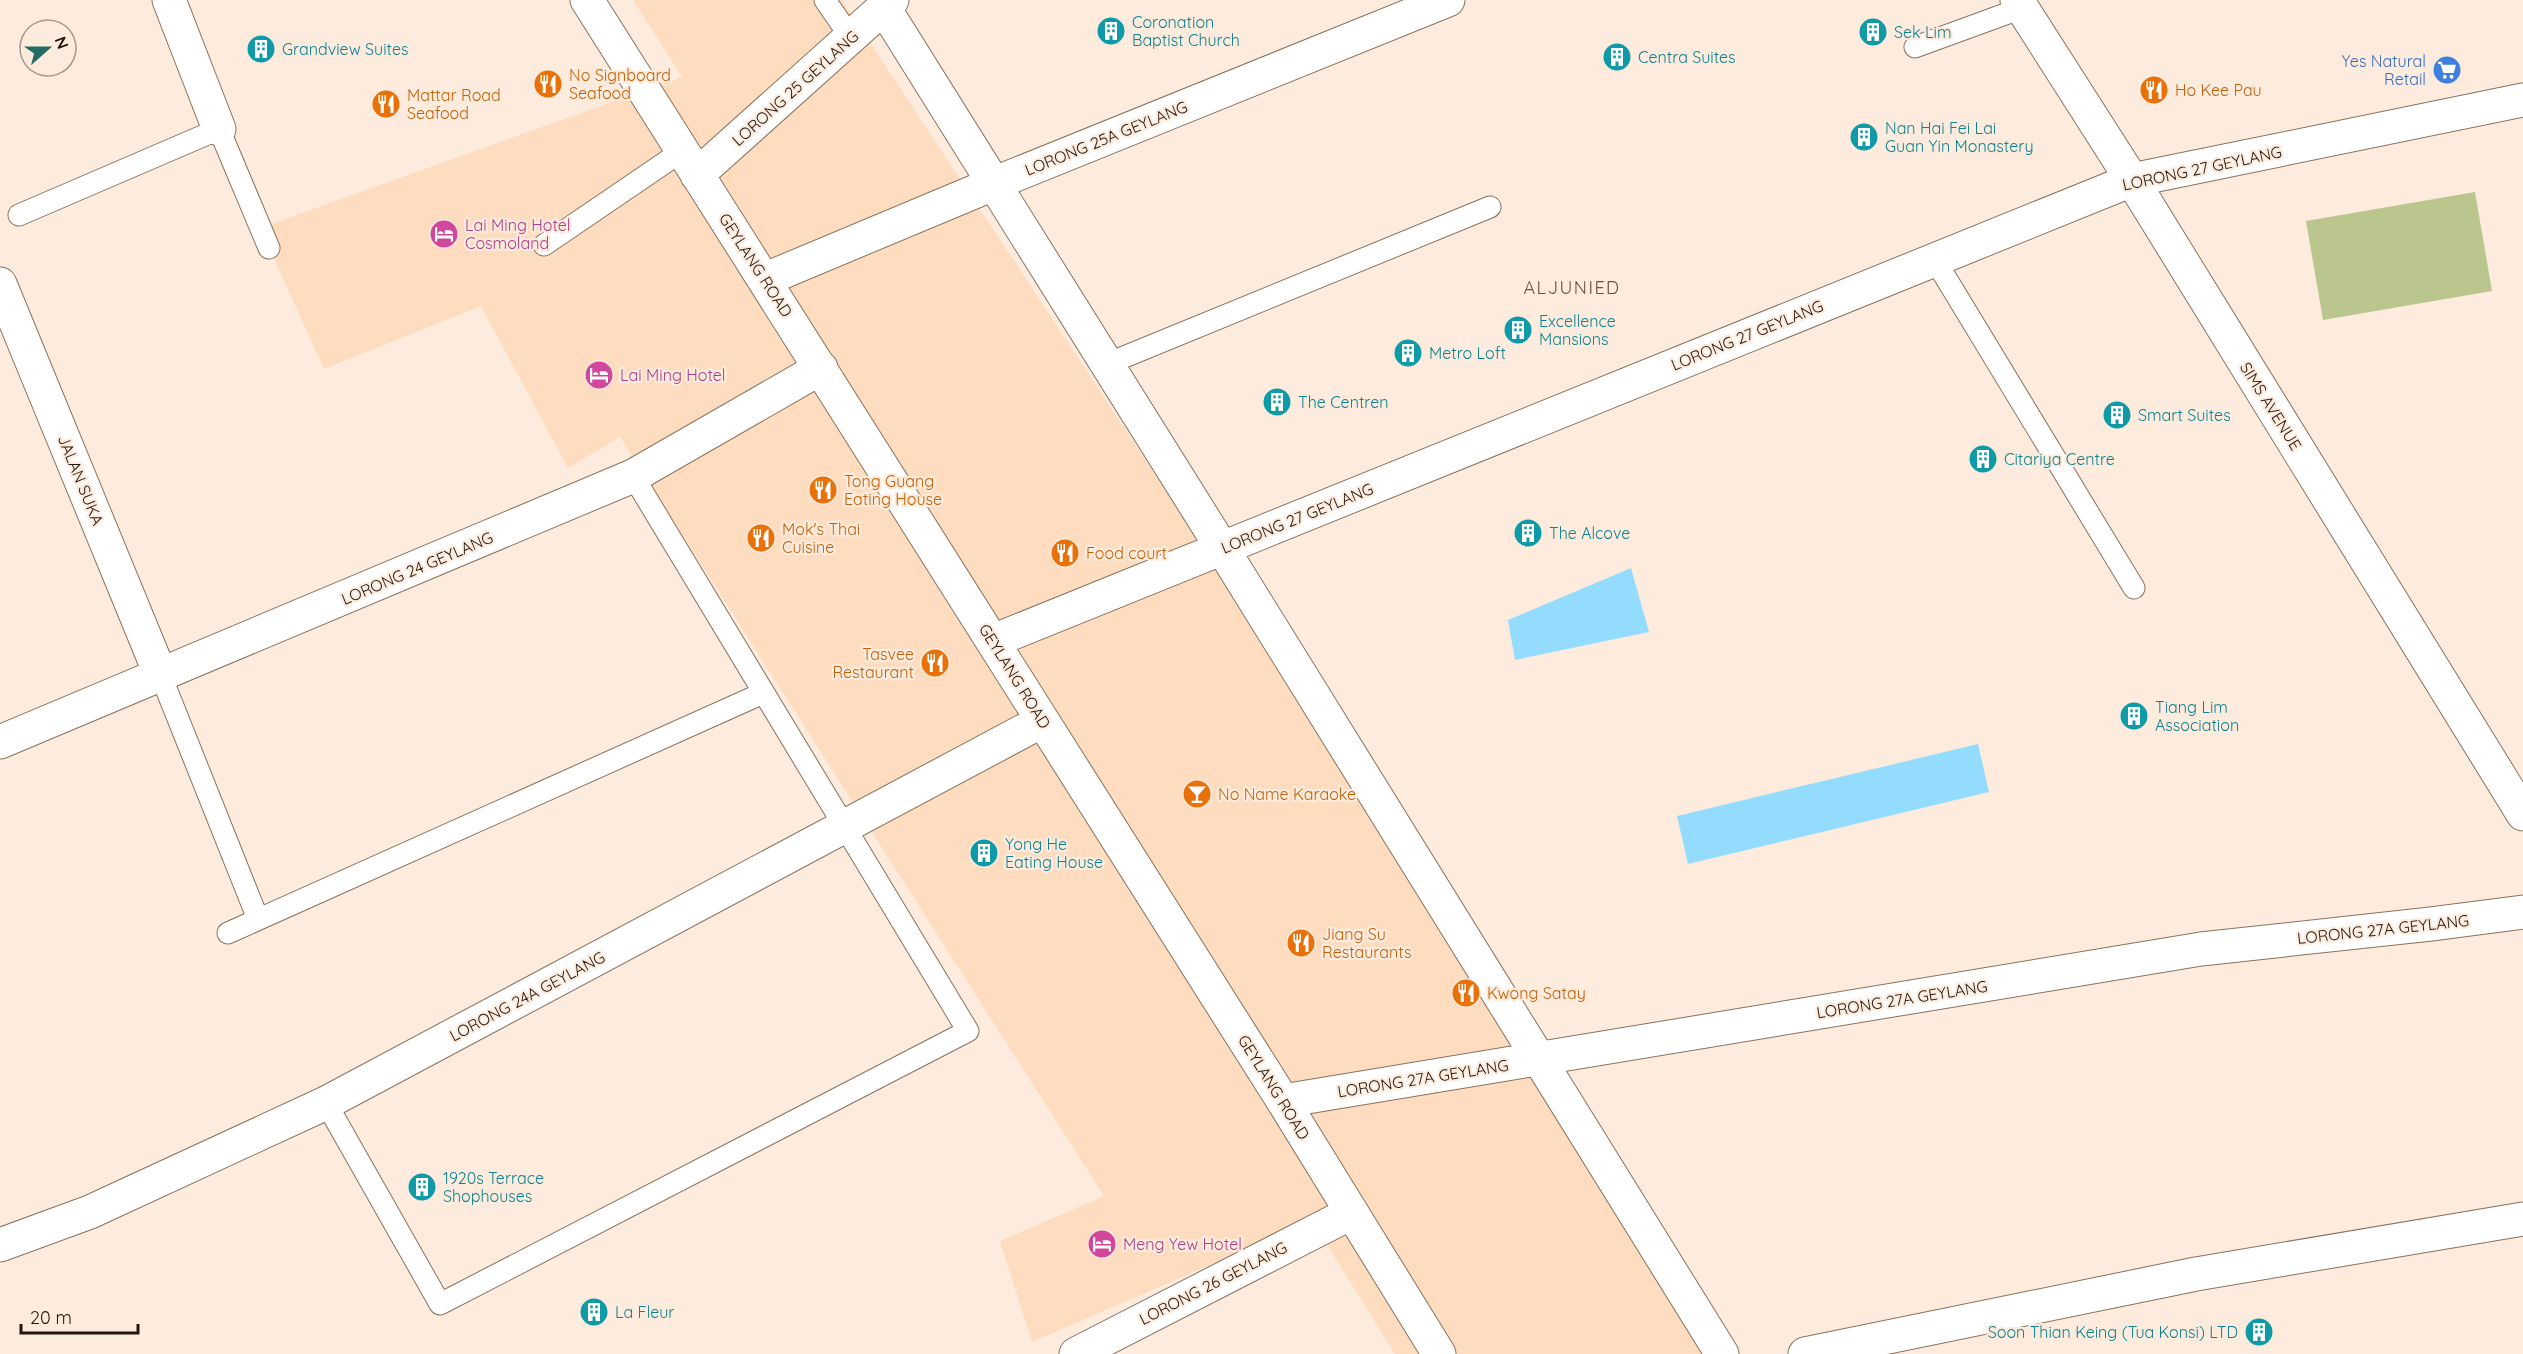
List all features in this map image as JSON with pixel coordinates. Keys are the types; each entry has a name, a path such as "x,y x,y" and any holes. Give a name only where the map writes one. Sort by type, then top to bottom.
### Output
{"street":[{"path":"169,0 219,129"},
{"name":"GEYLANG ROAD","path":"587,0 689,163 766,279 1283,1101 1439,1354"},
{"name":"LORONG 25A GEYLANG","path":"766,279 993,183 1448,0"},
{"path":"888,4 993,183 1722,1354"},
{"name":"LORONG 25 GEYLANG","path":"689,163 851,38 888,4"},
{"name":"SIMS AVENUE","path":"2020,4 2132,180 2523,814"},
{"name":"LORONG 27 GEYLANG","path":"993,641 2132,180 2254,157 2523,100"},
{"name":"JALAN SUKA","path":"0,284 161,676"},
{"name":"LORONG 24 GEYLANG","path":"0,742 633,476 821,368"},
{"name":"LORONG 24A GEYLANG","path":"0,1245 90,1212 326,1103 1042,721"},
{"name":"LORONG 27A GEYLANG","path":"1283,1101 2210,948 2523,912"},
{"name":"LORONG 26 GEYLANG","path":"1076,1354 1351,1213"},
{"path":"1805,1354 2196,1274 2523,1219"}],"lane":[{"path":"825,0 851,38"},
{"path":"1915,47 2020,4"},
{"path":"19,215 219,129 269,248"},
{"path":"544,245 689,163"},
{"path":"1107,364 1490,207"},
{"path":"1935,260 2134,588"},
{"path":"326,1103 440,1304 968,1031 633,476"},
{"path":"161,676 258,920"},
{"path":"228,933 763,693"}],"shaded area":[{"path":"633,0 842,0 1735,1354 1395,1354 1312,1221 1032,1342 1000,1241 1104,1196 620,437 568,468 481,306 324,369 260,228 682,77"}],"green space":[{"path":"2475,192 2492,291 2323,320 2306,221"}],"water":[{"path":"1631,568 1649,632 1515,660 1508,620"},
{"path":"1978,744 1989,792 1688,864 1677,816"}],"place":[{"name":"Coronation Baptist Church","path":"1111,31"},
{"name":"Sek Lim","path":"1873,32"},
{"name":"Grandview Suites","path":"261,49"},
{"name":"Centra Suites","path":"1617,57"},
{"name":"Yes Natural Retail","path":"2447,70"},
{"name":"No Signboard Seafood","path":"548,84"},
{"name":"Ho Kee Pau","path":"2154,90"},
{"name":"Mattar Road Seafood","path":"386,104"},
{"name":"Nan Hai Fei Lai Guan Yin Monastery","path":"1864,137"},
{"name":"Lai Ming Hotel Cosmoland","path":"444,234"},
{"name":"Excellence Mansions","path":"1518,330"},
{"name":"Metro Loft","path":"1408,353"},
{"name":"Lai Ming Hotel","path":"599,375"},
{"name":"The Centren","path":"1277,402"},
{"name":"Smart Suites","path":"2117,415"},
{"name":"Citariya Centre","path":"1983,459"},
{"name":"Tong Guang Eating House","path":"823,490"},
{"name":"The Alcove","path":"1528,533"},
{"name":"Mok's Thai Cuisine","path":"761,538"},
{"name":"Food court","path":"1065,553"},
{"name":"Tasvee Restaurant","path":"935,663"},
{"name":"Tiang Lim Association","path":"2134,716"},
{"name":"No Name Karaoke","path":"1197,794"},
{"name":"Yong He Eating House","path":"984,853"},
{"name":"Jiang Su Restaurants","path":"1301,943"},
{"name":"Kwong Satay","path":"1466,993"},
{"name":"1920s Terrace Shophouses","path":"422,1187"},
{"name":"Meng Yew Hotel","path":"1102,1244"},
{"name":"La Fleur","path":"594,1312"},
{"name":"Soon Thian Keing (Tua Konsi) LTD","path":"2259,1332"}],"district":[{"name":"ALJUNIED","path":"1572,288"}]}
